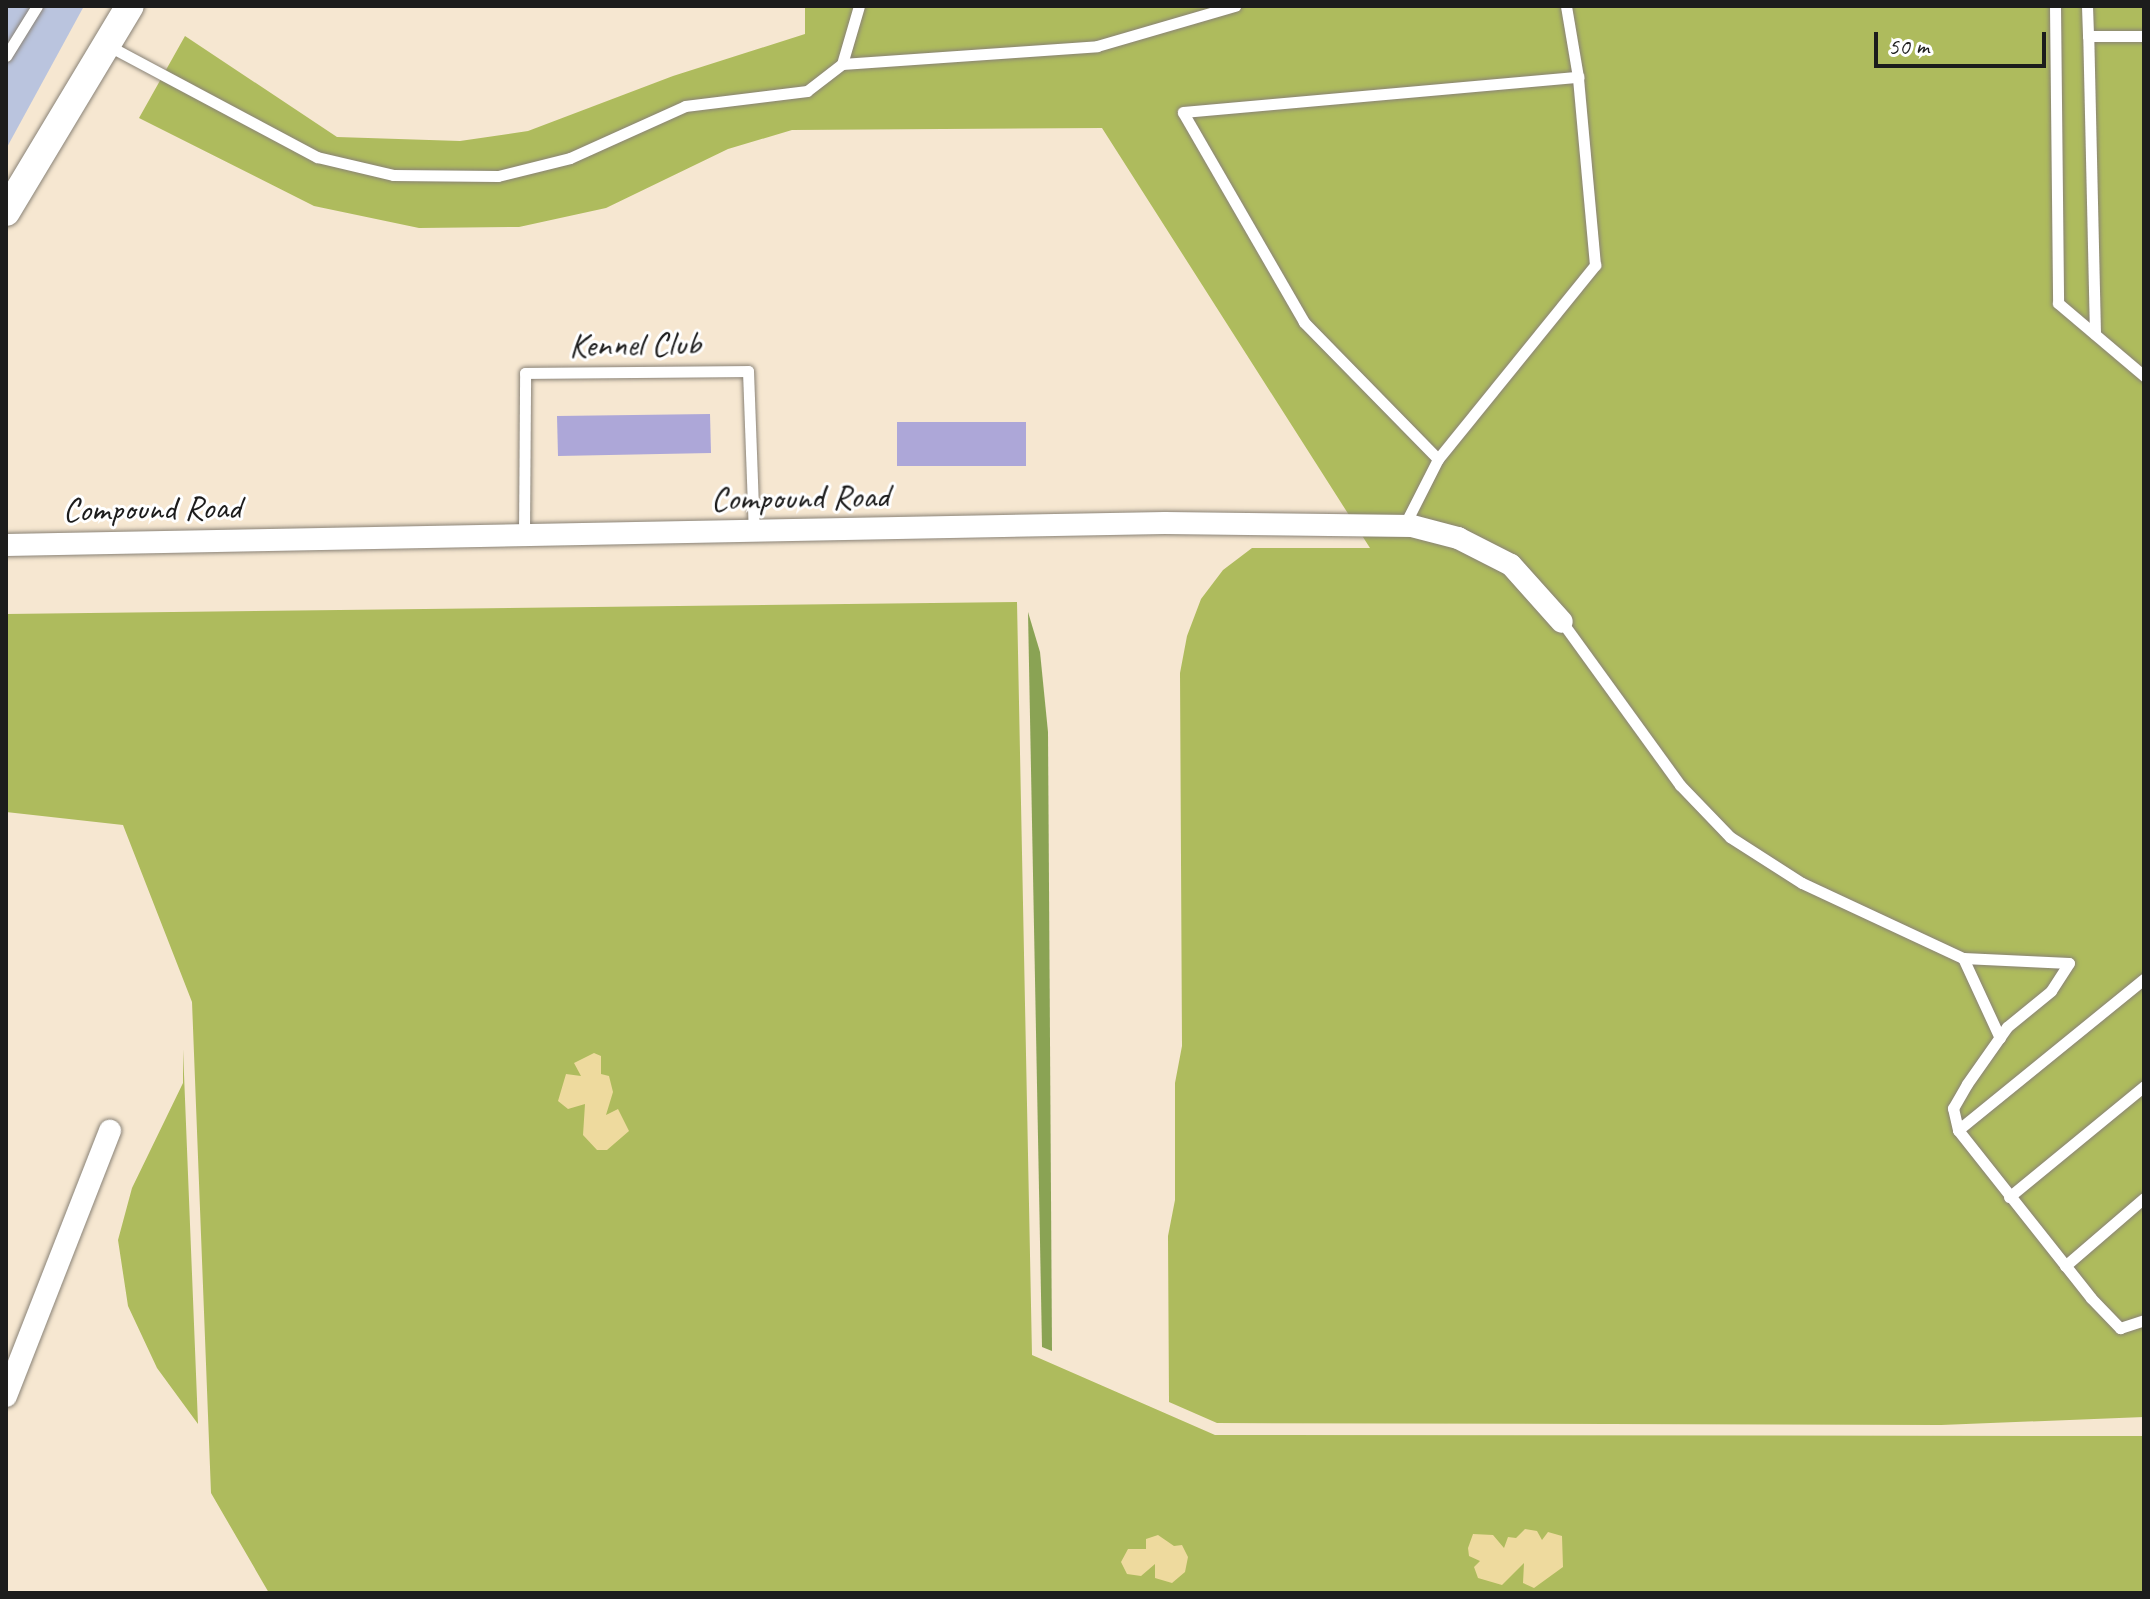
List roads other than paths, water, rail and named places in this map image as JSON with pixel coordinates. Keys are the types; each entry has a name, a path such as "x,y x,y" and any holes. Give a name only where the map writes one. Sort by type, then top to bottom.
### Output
{"street":[{"path":"6,212 130,6"},
{"name":"Compound Road","path":"6,545 1165,523 1404,526 1458,538 1511,565 1562,622"},
{"path":"6,1396 110,1131"}],"lane":[{"path":"6,56 37,6"},
{"path":"842,64 859,6"},
{"path":"106,45 317,157 393,175 498,176 570,158 685,106 807,91 842,64 1097,46 1211,10 1235,6"},
{"path":"1404,526 1438,459 1595,265 1578,77 1566,6"},
{"path":"2055,6 2058,303 2144,376"},
{"path":"2087,6 2095,334"},
{"path":"2088,36 2144,36"},
{"path":"1438,459 1304,322 1183,112 1578,77"},
{"name":"Kennel Club","path":"524,535 525,373 748,371 754,531"},
{"path":"1562,622 1680,785 1730,837 1802,883 1963,958 2069,963 2051,991 2000,1038 1953,1108 1958,1130 2065,1266 2120,1328 2144,1320"},
{"path":"1963,958 2000,1038"},
{"path":"1958,1130 2144,979"},
{"path":"2009,1197 2144,1086"},
{"path":"2065,1266 2144,1198"}]}
